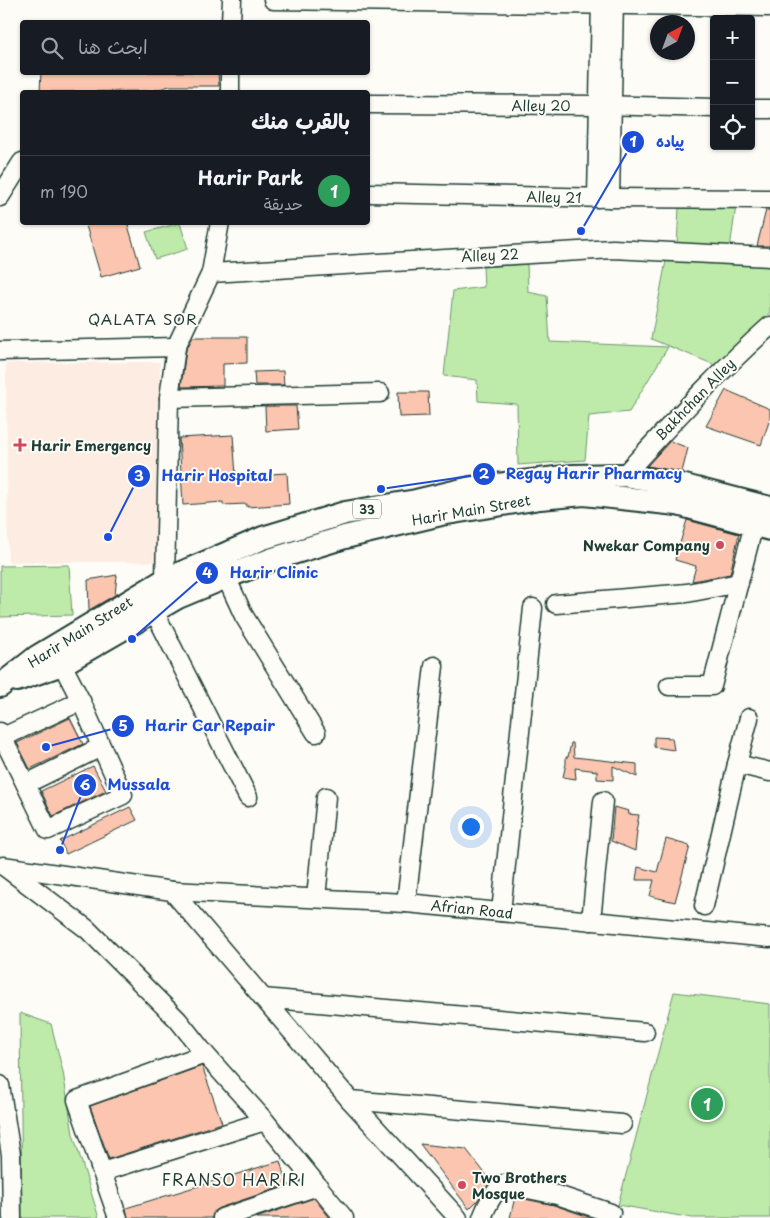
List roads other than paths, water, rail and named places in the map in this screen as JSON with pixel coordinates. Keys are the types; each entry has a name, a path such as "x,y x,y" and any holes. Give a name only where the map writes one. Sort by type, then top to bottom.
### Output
{"main road":[{"name":"Harir Main Street","path":"0,684 36,656 165,580 264,538 345,513 416,501 471,488 573,476 624,476 678,484 770,508"},
{"name":"Harir Main Street","path":"0,684 62,664 178,597 226,576 273,559 354,535 440,514 540,498 584,494 677,504 762,527"}],"street":[{"path":"231,20 232,0"},
{"path":"273,0 607,2 770,7"},
{"path":"604,198 607,2"},
{"path":"230,75 230,90"},
{"name":"Alley 20","path":"370,104 605,105 710,108"},
{"path":"755,109 770,109"},
{"path":"0,198 20,165"},
{"name":"Alley 21","path":"370,193 770,199"},
{"path":"165,580 168,398 176,347 210,273 219,225"},
{"name":"Alley 22","path":"210,273 612,249 770,257"},
{"name":"Bakhchan Alley","path":"624,476 694,398 770,326"},
{"path":"0,351 176,347"},
{"path":"168,398 380,393"},
{"path":"669,686 712,686 739,583 762,527"},
{"path":"226,576 244,616 316,733"},
{"path":"556,604 687,593 739,583"},
{"path":"501,912 533,608"},
{"path":"154,611 248,797"},
{"path":"62,664 81,701 123,795 48,830 1,734 81,701"},
{"path":"406,903 434,666"},
{"path":"704,906 749,718"},
{"path":"26,784 102,747"},
{"path":"737,764 770,772"},
{"path":"316,898 326,797"},
{"path":"591,921 603,801"},
{"path":"1,865 87,929 178,1020 344,1218"},
{"name":"Afrian Road","path":"1,865 172,891 406,903 770,938"},
{"path":"172,891 350,1100 458,1218"},
{"path":"262,998 646,1032"},
{"path":"118,1218 77,1100 206,1054"},
{"path":"0,1084 11,1155 12,1218"},
{"path":"350,1100 622,1124"},
{"path":"102,1172 265,1122"},
{"path":"482,1218 486,1206 498,1188 504,1184 557,1195 611,1212"},
{"path":"222,1218 318,1186"}],"place":[{"name":"پیادە","path":"581,231"},
{"name":"Harir Emergency","path":"20,445"},
{"name":"Regay Harir Pharmacy","path":"381,489"},
{"name":"‌Harir Hospital","path":"108,537"},
{"name":"Nwekar Company","path":"720,545"},
{"name":"Harir Clinic","path":"132,639"},
{"name":"Harir Car Repair","path":"46,747"},
{"name":"Mussala","path":"60,850"},
{"name":"Harir Park","path":"707,1104"},
{"name":"Two Brothers Mosque","path":"462,1185"}],"district":[{"name":"QALATA SOR","path":"143,318"},
{"name":"FRANSO HARIRI","path":"234,1179"}]}
